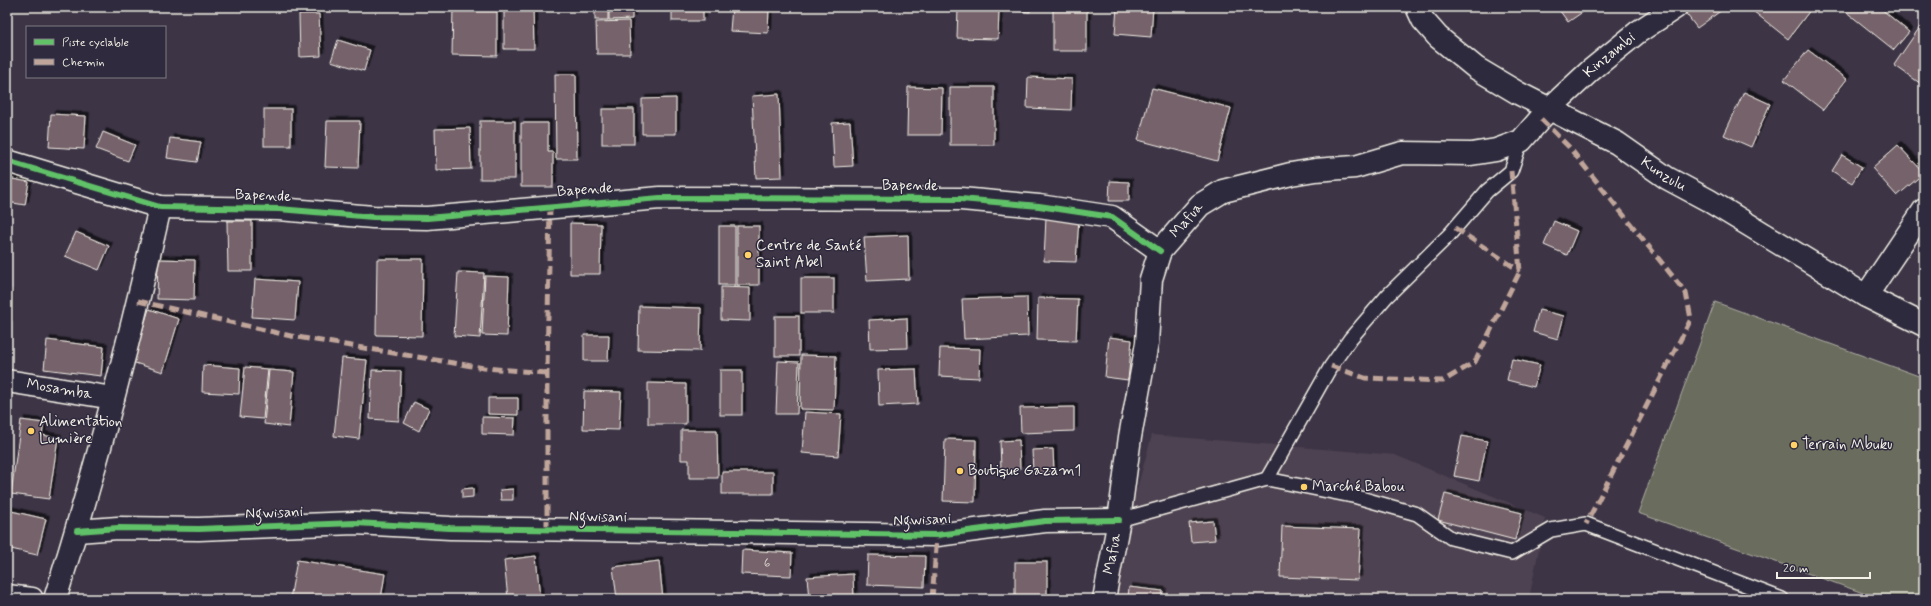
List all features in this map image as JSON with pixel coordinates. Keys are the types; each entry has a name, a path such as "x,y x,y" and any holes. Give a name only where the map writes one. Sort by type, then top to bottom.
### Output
{"street":[{"name":"Kunzulu","path":"1417,7 1423,20 1438,37 1476,68 1548,110 1617,144 1667,178 1708,200 1866,296 1924,325"},
{"name":"Kinzambi","path":"1548,110 1590,71 1632,37 1676,7"},
{"name":"Mafua","path":"1104,599 1119,520 1130,437 1147,343 1151,279 1160,251 1200,205 1223,191 1291,174 1315,170 1355,167 1402,153 1471,154 1496,150 1521,141 1548,110"},
{"name":"Bapende","path":"7,161 160,207 279,209 373,217 427,218 660,198 961,199 1039,206 1112,217 1160,251"},
{"path":"55,599 77,531 113,398 160,207"},
{"path":"1866,296 1924,210"},
{"name":"Mosamba","path":"7,381 113,398"},
{"name":"Ngwisani","path":"77,531 118,528 199,528 355,523 495,528 937,535 1045,521 1119,520"},
{"path":"7,596 32,599"}],"lane":[{"path":"1267,479 1331,366 1350,339 1387,296 1448,235 1487,191 1511,171 1521,141"},
{"path":"1119,520 1267,479 1358,497 1417,514 1451,538 1512,553 1552,530 1586,524 1782,599"}],"shaded area":[{"name":"Marché Babou","path":"1152,435 1395,455 1545,518 1529,599 1111,599 1122,543"}],"green space":[{"name":"Terrain Mbuku","path":"1715,302 1924,378 1924,599 1880,599 1638,513"}],"building":[{"path":"453,7 497,7 497,56 452,55"},
{"path":"504,7 533,7 534,49 504,49"},
{"path":"595,7 608,7 608,20 595,20"},
{"path":"609,7 632,7 632,19 609,20"},
{"path":"672,7 703,7 703,21 672,21"},
{"path":"732,7 769,7 768,33 730,31"},
{"path":"925,7 947,7 947,10 925,10"},
{"path":"1010,7 1031,7 1030,12 1010,10"},
{"path":"1053,7 1087,7 1087,51 1053,51"},
{"path":"1117,7 1153,7 1151,37 1115,34"},
{"path":"1557,7 1590,7 1568,22"},
{"path":"1689,7 1726,7 1697,28 1684,11"},
{"path":"1748,7 1809,7 1811,9 1788,39"},
{"path":"1840,7 1879,7 1909,32 1894,50"},
{"path":"958,8 999,9 998,39 957,38"},
{"path":"299,14 319,14 321,56 300,57"},
{"path":"629,21 630,54 597,54 596,22"},
{"path":"1924,21 1924,86 1894,65"},
{"path":"338,40 370,50 364,71 331,61"},
{"path":"1808,50 1847,79 1823,110 1784,80"},
{"path":"555,74 576,74 577,159 556,159"},
{"path":"1028,77 1072,79 1071,110 1027,108"},
{"path":"908,87 942,88 941,135 907,135"},
{"path":"950,87 994,87 994,145 950,145"},
{"path":"1152,88 1231,108 1217,161 1138,140"},
{"path":"1744,92 1770,104 1751,147 1724,135"},
{"path":"779,94 782,177 756,178 752,96"},
{"path":"676,98 676,134 642,134 642,99"},
{"path":"264,109 291,109 291,146 264,146"},
{"path":"602,109 634,109 634,144 602,144"},
{"path":"51,114 86,116 84,149 49,147"},
{"path":"327,121 360,121 358,168 325,167"},
{"path":"480,121 515,121 515,179 480,179"},
{"path":"850,122 853,166 834,167 832,123"},
{"path":"521,123 548,123 548,152 553,152 553,187 521,187"},
{"path":"470,128 471,169 436,170 435,129"},
{"path":"103,132 135,145 128,161 96,149"},
{"path":"170,138 201,142 197,162 167,158"},
{"path":"1898,145 1924,173 1897,196 1872,168"},
{"path":"1842,155 1862,167 1852,183 1832,171"},
{"path":"7,178 29,182 25,205 7,202"},
{"path":"1110,181 1129,182 1129,201 1109,201"},
{"path":"1046,217 1079,218 1076,262 1044,261"},
{"path":"227,221 252,221 252,271 228,271"},
{"path":"1554,221 1577,231 1567,255 1544,245"},
{"path":"570,223 601,224 600,274 570,274"},
{"path":"719,226 735,226 735,285 719,285"},
{"name":"Centre de Santé Saint Abel","path":"737,226 759,226 759,285 737,285"},
{"path":"76,232 109,246 99,270 65,256"},
{"path":"908,235 909,279 867,281 864,237"},
{"path":"158,259 195,260 194,300 157,299"},
{"path":"377,259 423,259 422,336 376,335"},
{"path":"458,272 484,273 480,338 454,336"},
{"path":"485,276 509,277 507,336 482,335"},
{"path":"801,278 834,278 834,313 801,313"},
{"path":"255,279 298,282 295,320 252,317"},
{"path":"721,287 750,288 750,321 721,320"},
{"path":"7,293 9,293 9,324 7,324"},
{"path":"1027,297 1028,336 964,339 962,299"},
{"path":"1038,298 1078,299 1076,341 1037,340"},
{"path":"639,306 701,308 700,351 638,350"},
{"path":"149,309 179,319 163,372 132,362"},
{"path":"1539,310 1564,316 1558,339 1533,332"},
{"path":"775,316 799,316 799,356 775,356"},
{"path":"907,318 908,348 870,349 869,320"},
{"path":"584,335 609,335 608,361 584,361"},
{"path":"1109,337 1132,340 1128,380 1105,377"},
{"path":"47,340 104,347 101,376 44,369"},
{"path":"940,348 980,349 979,378 939,376"},
{"path":"801,355 836,356 834,410 800,409"},
{"path":"342,358 367,360 359,439 334,436"},
{"path":"1512,359 1540,365 1534,387 1507,380"},
{"path":"778,361 799,362 797,414 776,414"},
{"path":"203,365 240,368 239,394 202,392"},
{"path":"245,367 268,369 263,419 240,417"},
{"path":"916,369 918,404 879,406 878,370"},
{"path":"269,370 294,372 289,427 264,424"},
{"path":"372,370 401,371 399,421 370,419"},
{"path":"720,370 742,370 742,415 720,415"},
{"path":"648,383 686,384 686,424 648,424"},
{"path":"584,391 621,392 619,430 583,429"},
{"path":"488,398 518,398 518,415 488,414"},
{"path":"414,402 429,409 419,431 404,423"},
{"path":"1074,407 1074,431 1021,433 1020,408"},
{"path":"805,412 841,414 838,456 802,453"},
{"path":"482,417 515,418 514,435 482,434"},
{"path":"21,420 44,423 42,435 58,438 49,499 11,494"},
{"path":"681,430 717,430 718,478 689,478 689,460 681,460"},
{"path":"1462,436 1487,441 1479,481 1454,476"},
{"name":"Boutique Gazam1","path":"945,439 976,440 975,502 943,501"},
{"path":"1019,440 1020,469 1001,470 1000,441"},
{"path":"1053,449 1054,472 1033,473 1032,450"},
{"path":"722,472 773,472 773,494 722,494"},
{"path":"473,488 473,497 462,498 462,489"},
{"path":"513,489 513,500 501,500 500,490"},
{"path":"1445,494 1522,513 1515,540 1438,520"},
{"path":"7,510 46,519 37,555 7,548"},
{"path":"1213,521 1215,540 1191,542 1189,523"},
{"path":"1282,526 1361,529 1358,580 1280,577"},
{"path":"742,550 792,553 791,576 741,574"},
{"path":"868,555 925,556 924,587 867,585"},
{"path":"536,556 540,599 508,599 504,560"},
{"path":"297,560 385,574 381,599 290,599"},
{"path":"659,561 663,599 617,599 613,567"},
{"path":"1015,562 1047,562 1047,597 1015,597"},
{"path":"853,574 854,599 809,599 807,577"},
{"path":"1129,587 1163,591 1162,599 1128,599"}],"marked path":[{"path":"1541,119 1569,147 1686,293 1691,319 1586,524"},
{"path":"1331,366 1365,378 1443,381 1475,362 1520,271 1511,171"},
{"path":"547,530 547,373 550,206"},
{"path":"1455,228 1520,271"},
{"path":"138,301 291,336 484,368 547,373"},
{"path":"932,599 937,535"}],"cycle path":[{"path":"7,161 160,207 279,209 373,217 427,218 660,198 961,199 1039,206 1112,217 1160,251"},
{"path":"77,531 118,528 199,529 355,523 450,528 937,535 1045,521 1119,520"}],"place":[{"name":"Centre de Santé Saint Abel","path":"748,255"},
{"name":"Alimentation Lumière","path":"31,431"},
{"name":"Terrain Mbuku","path":"1794,445"},
{"name":"Boutique Gazam1","path":"960,471"},
{"name":"Marché Babou","path":"1304,487"}]}
